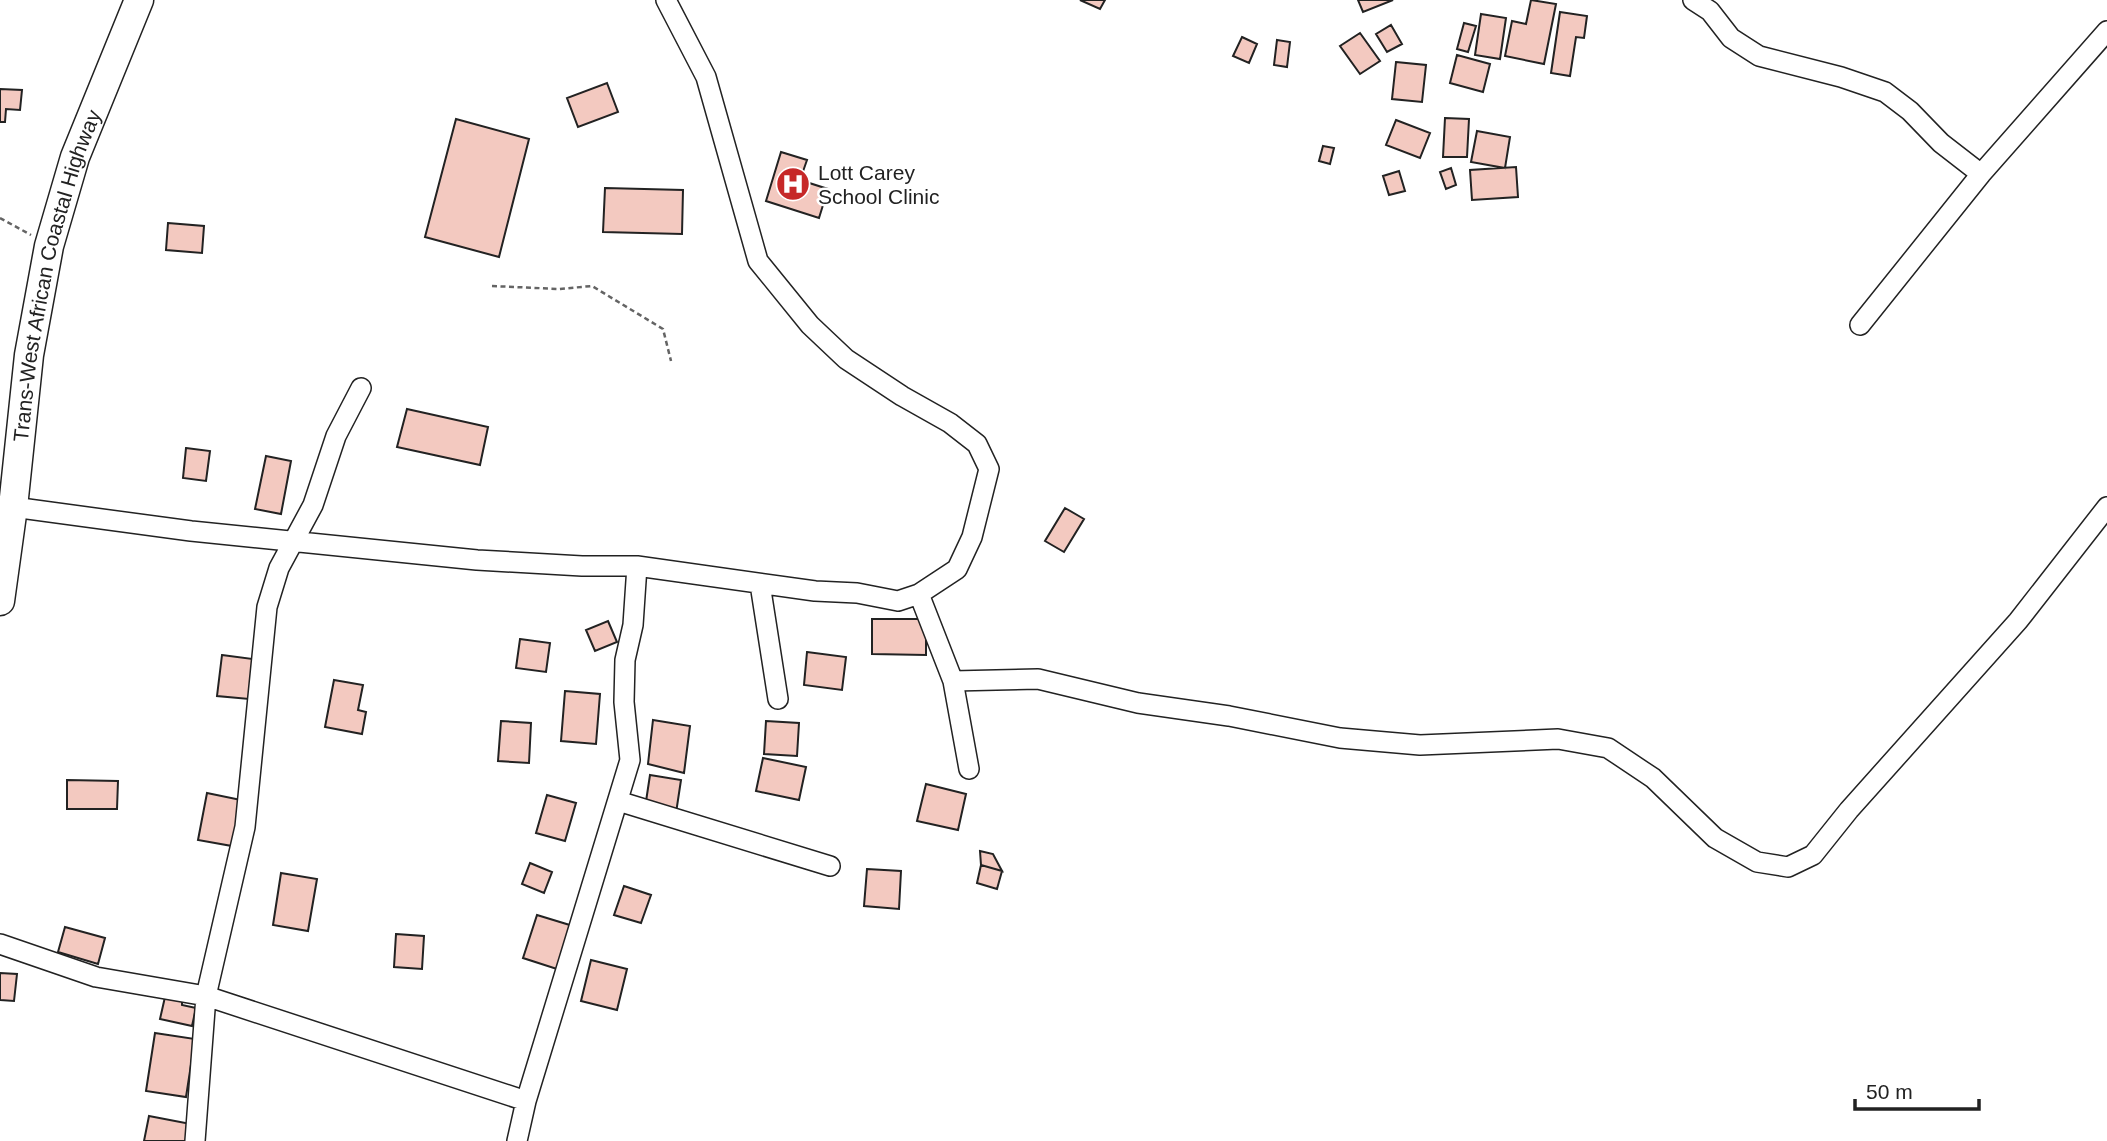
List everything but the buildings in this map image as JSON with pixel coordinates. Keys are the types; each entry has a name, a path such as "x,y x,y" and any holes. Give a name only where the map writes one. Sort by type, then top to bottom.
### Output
{"highway":[{"name":"Trans-West African Coastal Highway","path":"0,601 29,355 50,246 75,157 139,0"}],"street":[{"path":"13,506 191,531 477,560 637,566 760,584 857,593 898,601 919,594 957,569 972,537 989,469 977,444 846,359 810,325 758,261 706,77 666,0"},
{"path":"1693,0 1710,11 1731,38 1759,56 1785,65 1841,77 1885,92 1910,111 1941,143 1981,174"},
{"path":"1860,325 1981,174 2107,31"},
{"path":"195,1141 206,996 245,827 267,607 279,568 313,505 336,436 361,388"},
{"path":"953,681 1038,679 1138,703 1230,716 1340,738 1420,745 1558,739 1608,748 1653,778 1715,838 1758,862 1788,867 1813,855 1849,810 2018,621 2107,507"},
{"path":"517,1141 526,1101 630,760 624,702 625,660 633,625 637,566"},
{"path":"760,584 778,699"},
{"path":"919,594 953,681 969,769"},
{"path":"618,801 830,866"},
{"path":"0,944 96,977 206,996 526,1101"}],"path":[{"path":"0,218 50,246"},
{"path":"492,286 559,289 592,286 663,329 671,361"}],"place":[{"name":"Lott Carey School Clinic","path":"793,184"}]}
